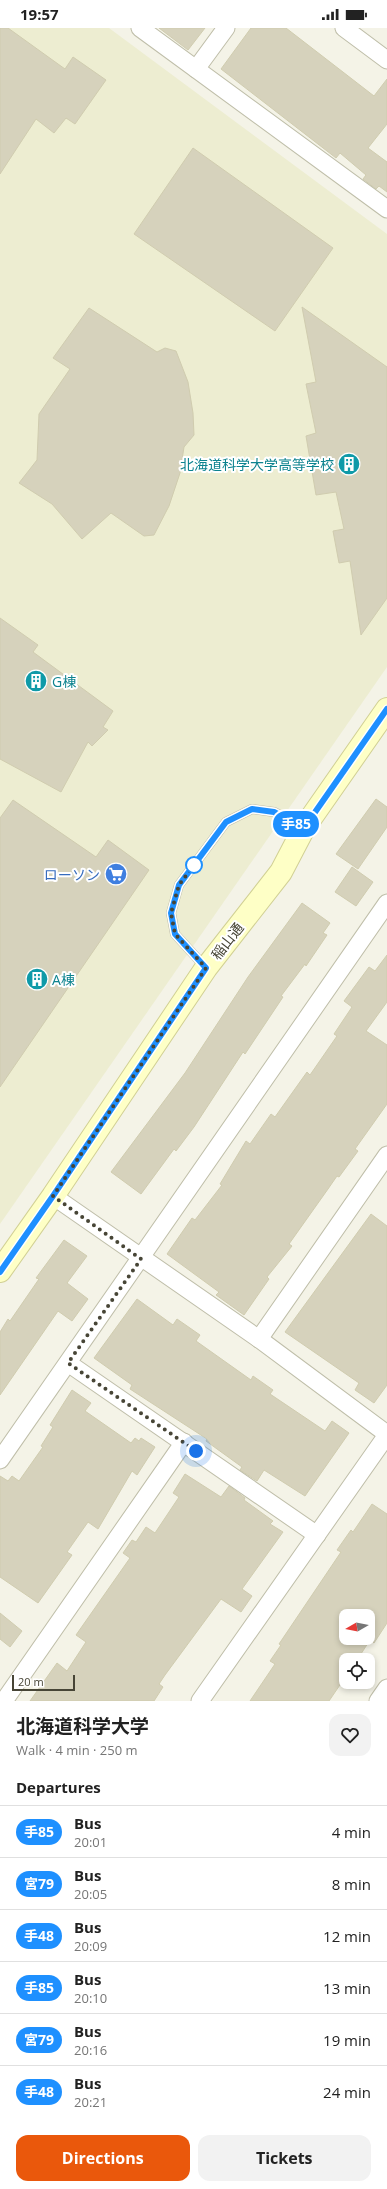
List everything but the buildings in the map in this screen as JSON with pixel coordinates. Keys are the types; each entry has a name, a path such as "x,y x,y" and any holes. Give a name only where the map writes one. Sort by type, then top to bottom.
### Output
{"street":[{"path":"140,28 387,209"},
{"path":"196,69 226,28"},
{"path":"344,28 387,60"},
{"name":"稲山通","path":"0,1272 53,1196 206,968 281,872 304,828 387,709"},
{"path":"0,1460 387,903"},
{"path":"259,1339 387,1155"},
{"path":"53,1196 141,1259 259,1339 387,1434 200,1701"},
{"path":"68,1363 317,1535"},
{"path":"4,1701 184,1442"},
{"path":"378,1701 387,1688"}],"lane":[{"path":"206,968 175,934 171,913 179,885 226,822 252,809 274,812 304,828"}],"shaded area":[{"path":"0,28 109,28 387,234 387,667 0,1224"}],"bus line":[{"name":"手85","path":"0,1272 53,1196 206,968 175,934 171,913 179,885 226,822 252,809 274,812 304,828 387,709"}],"place":[{"name":"北海道科学大学高等学校","path":"349,464"},
{"name":"G棟","path":"36,681"},
{"name":"ローソン","path":"116,874"},
{"name":"A棟","path":"37,979"}],"route":[{"path":"194,865 179,885 171,913 175,934 206,968 53,1196 141,1259 68,1363 196,1451"}]}
